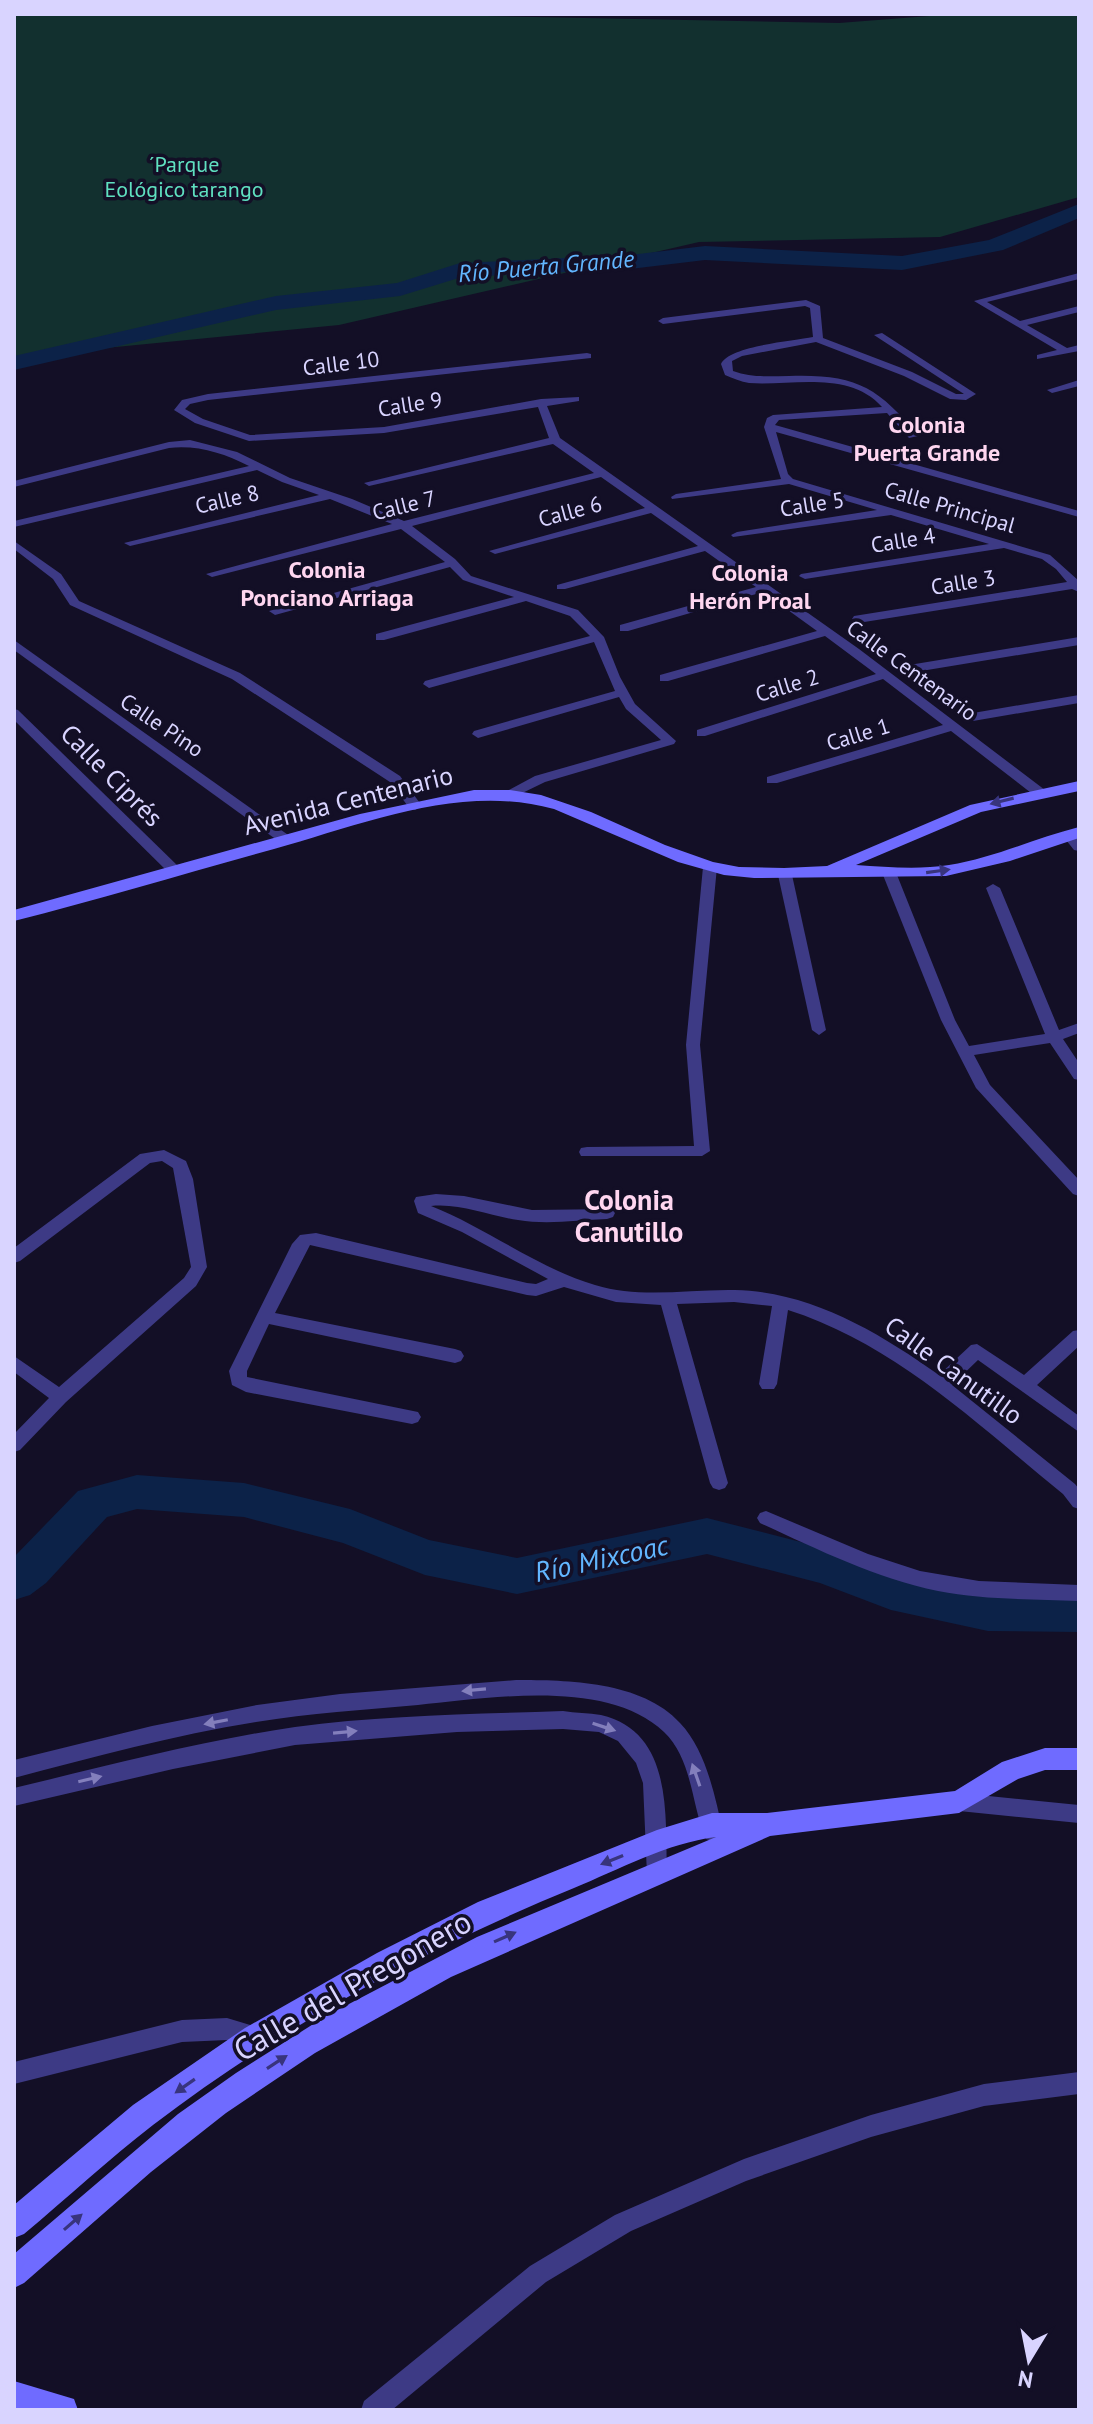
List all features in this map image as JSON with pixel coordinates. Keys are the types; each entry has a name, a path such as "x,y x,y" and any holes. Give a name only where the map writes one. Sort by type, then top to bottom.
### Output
{"main road":[{"name":"Avenida Centenario","path":"832,870 955,816 1079,786"},
{"name":"Avenida Centenario","path":"14,916 411,807 486,795 510,795 556,806 710,867 785,875 832,870 890,875 953,869 1076,838"},
{"name":"Calle del Pregonero","path":"14,2224 143,2115 255,2037 386,1962 487,1911 657,1842 714,1838 767,1825 959,1802 1011,1770 1045,1759 1079,1759"},
{"name":"Calle del Pregonero","path":"14,2273 161,2145 279,2060 399,1990 499,1940 657,1875 714,1838"},
{"path":"14,2396 63,2410"}],"street":[{"path":"1065,351 979,301 1079,276"},
{"path":"663,321 795,303 815,306 817,339"},
{"path":"1019,324 1079,309"},
{"path":"879,335 971,394 954,397 908,374 817,339 739,354 728,359 726,364 729,373 747,380 838,380 868,391 913,436"},
{"path":"1041,357 1079,348"},
{"name":"Calle 10","path":"249,438 199,421 179,410 186,402 208,397 587,356"},
{"path":"1052,390 1079,383"},
{"name":"Calle 9","path":"249,438 384,430 541,402 575,399"},
{"path":"369,483 555,440 541,402"},
{"path":"789,481 783,475 769,427 771,420 777,417 889,410"},
{"path":"769,427 1079,514"},
{"name":"Calle Centenario","path":"555,440 827,632 1040,793"},
{"path":"14,484 169,445 190,443 233,454 286,480 332,495 405,526 453,563 467,578 574,613 598,637 621,693 630,706 670,741 540,779 510,795"},
{"path":"14,524 257,467"},
{"name":"Calle 7","path":"212,574 605,473"},
{"path":"676,497 789,481"},
{"name":"Calle Principal","path":"789,481 1046,557 1078,586"},
{"name":"Calle 8","path":"130,543 332,495"},
{"name":"Calle 6","path":"495,551 655,509"},
{"name":"Calle 5","path":"737,535 894,511"},
{"path":"14,544 49,569 70,589 74,603 236,676 395,779 394,785 411,807"},
{"name":"Calle 4","path":"805,576 1008,545"},
{"path":"561,587 708,547"},
{"path":"275,611 453,563"},
{"name":"Calle 3","path":"858,619 1078,586"},
{"path":"624,628 765,588"},
{"path":"380,637 526,597"},
{"path":"664,678 827,632"},
{"path":"429,684 598,637"},
{"path":"903,670 1079,641"},
{"name":"Calle Pino","path":"14,644 286,840"},
{"name":"Calle 2","path":"701,733 885,675"},
{"path":"478,734 621,693"},
{"path":"973,717 1079,699"},
{"name":"Calle Ciprés","path":"14,713 175,871"},
{"name":"Calle 1","path":"772,780 955,726"},
{"path":"587,1152 702,1151 693,1045 710,867"},
{"path":"785,875 819,1030"},
{"path":"890,875 964,1052 984,1088 1079,1190"},
{"path":"993,888 1054,1037 1079,1075"},
{"path":"964,1052 1054,1037 1079,1028"},
{"path":"14,1257 146,1158 164,1155 180,1165 199,1267 190,1282 60,1397 14,1445"},
{"name":"Calle Canutillo","path":"607,1213 533,1216 459,1201 435,1198 422,1201 424,1209 461,1222 562,1281 610,1294 667,1298 744,1296 781,1301 820,1315 879,1343 939,1386 1069,1489 1079,1502"},
{"path":"412,1417 246,1385 238,1380 238,1371 300,1244 306,1239 536,1290 562,1281"},
{"path":"667,1298 719,1483"},
{"path":"768,1384 781,1301"},
{"path":"264,1317 455,1356"},
{"path":"1026,1384 1079,1336"},
{"path":"939,1386 977,1350 1079,1425"},
{"path":"14,1363 60,1397"},
{"path":"766,1518 866,1563 924,1580 1008,1590 1079,1593"},
{"path":"14,1769 169,1731 291,1708 488,1689 562,1689 609,1695 642,1707 672,1728 691,1759 714,1838"},
{"path":"14,1797 173,1760 295,1736 457,1723 563,1720 601,1724 625,1735 644,1758 653,1783 657,1875"},
{"name":"Calle del Pregonero","path":"959,1802 1079,1814"},
{"path":"14,2073 182,2031 227,2029 255,2037"},
{"path":"373,2410 538,2274 623,2223 744,2170 871,2126 984,2095 1079,2083"}],"green space":[{"name":"´Parque Eológico tarango","path":"389,14 839,23 955,14 1079,14 1079,197 940,237 699,242 339,325 14,357 14,16"}],"waterway":[{"name":"Río Puerta Grande","path":"14,363 276,303 400,289 460,270 630,262 705,253 902,263 995,245 1079,210"},
{"name":"Río Mixcoac","path":"14,1582 30,1570 93,1503 137,1492 244,1500 350,1527 425,1557 517,1576 707,1536 824,1566 891,1591 988,1612 1079,1613"}],"district":[{"name":"Colonia Puerta Grande","path":"927,438"},
{"name":"Colonia Ponciano Arriaga","path":"327,583"},
{"name":"Colonia Herón Proal","path":"750,586"},
{"name":"Colonia Canutillo","path":"629,1215"}]}
